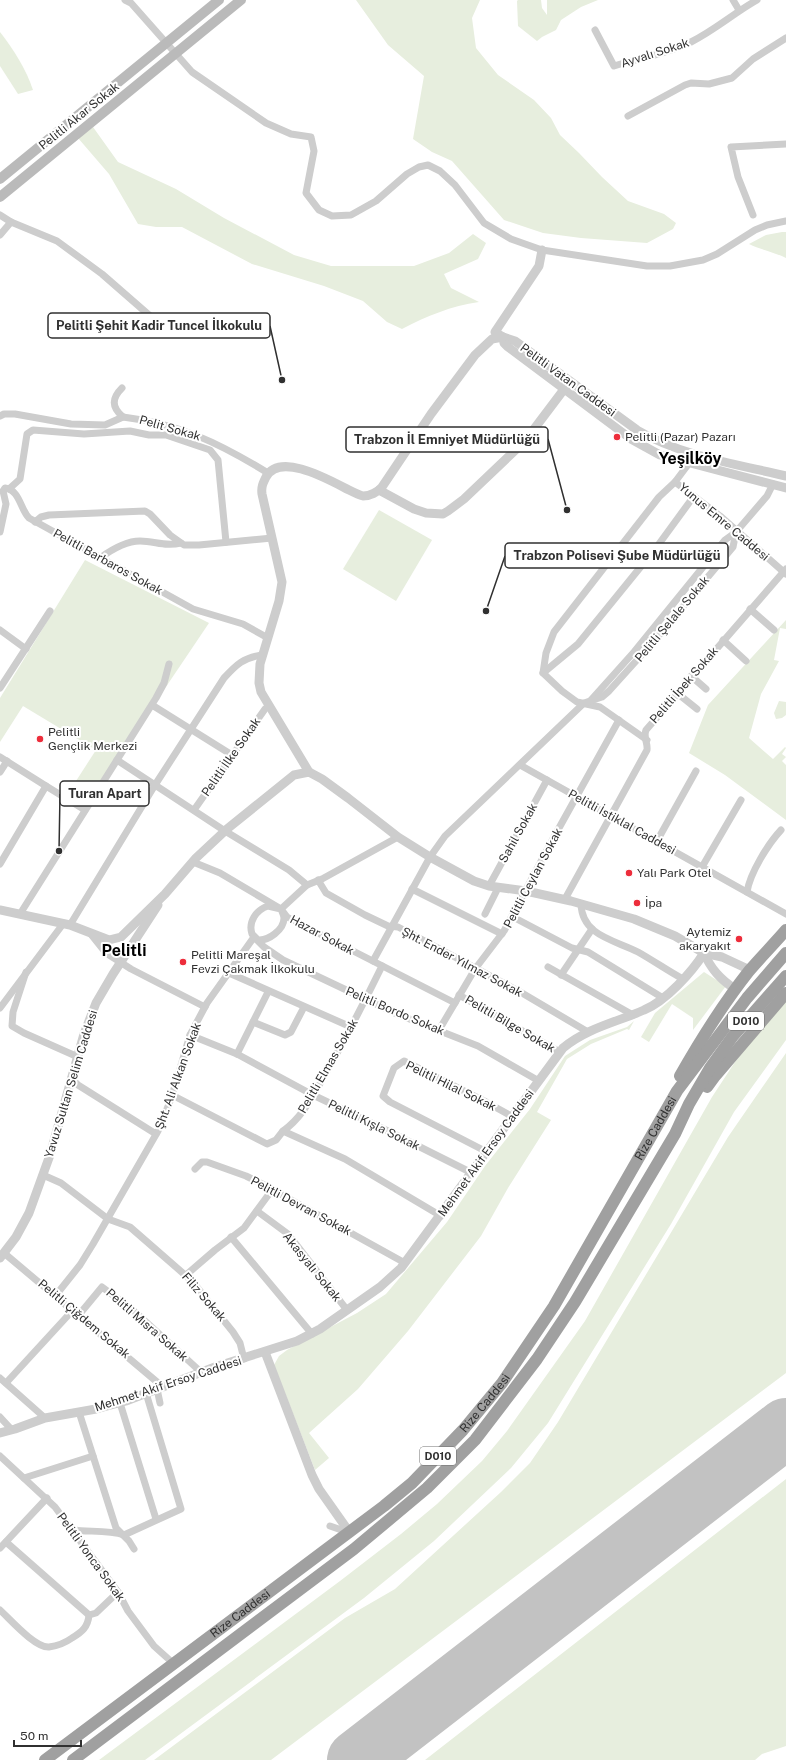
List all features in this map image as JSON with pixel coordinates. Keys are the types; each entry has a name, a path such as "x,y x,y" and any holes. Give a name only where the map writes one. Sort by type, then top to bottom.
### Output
{"highway":[{"path":"651,1137 662,1106 712,1022 750,970 786,930"},
{"name":"Rize Caddesi","path":"45,1760 350,1532 412,1483 463,1430 502,1383 554,1306 677,1091 747,998 786,953"},
{"name":"Rize Caddesi","path":"73,1760 354,1549 427,1488 475,1440 536,1359 575,1302 675,1134 689,1104 710,1068 733,1036 786,976"},
{"path":"675,1134 715,1076 786,994"}],"main road":[{"name":"Pelitli Akar Sokak","path":"0,179 219,0"},
{"name":"Pelitli Akar Sokak","path":"0,197 241,0"}],"street":[{"path":"125,0 131,4 192,72 266,123 291,134 311,137 314,151 306,192 320,210 332,216 351,215 376,201 407,174 419,167 428,165 440,171 456,185 484,223 511,239 542,250 647,266 670,266 703,260 717,254 767,225 786,221"},
{"path":"733,0 739,10"},
{"name":"Ayvalı Sokak","path":"595,30 614,66 690,43 707,34 739,10 757,0"},
{"path":"628,116 685,85 691,83 709,84 732,78 753,59 786,38"},
{"path":"753,215 738,177 731,147 786,144"},
{"path":"0,215 11,222 57,241 102,274 157,322 168,325"},
{"path":"0,235 11,222"},
{"path":"542,250 539,266 535,273 495,332 503,337 504,343 508,347 565,388 631,439 650,451 660,455 786,488"},
{"path":"503,337 492,339 475,354 379,490 375,493 363,496 300,468 282,466 275,468 268,473 262,488 282,582 282,590 262,656 259,683 261,692 309,772 332,786 398,837 430,857 474,882 493,887 526,891 565,899 654,926 704,953 722,957 750,970"},
{"name":"Pelitli Vatan Caddesi","path":"503,337 515,341 636,430 659,442 696,454 786,476"},
{"path":"379,490 414,509 426,513 443,514 464,499 525,441 571,381"},
{"name":"Pelit Sokak","path":"122,388 116,394 114,401 115,407 123,417 136,418 192,432 234,452 268,473"},
{"path":"0,416 4,414 15,414 71,424 105,425 123,417"},
{"path":"0,532 6,504 3,491 5,487 20,478 27,434 33,430 84,434 130,431 149,435 166,435 210,450 218,460 226,542"},
{"path":"690,462 696,454"},
{"name":"Yunus Emre Caddesi","path":"690,462 676,482 720,516 736,532 785,572"},
{"path":"543,673 546,653 554,632 658,497 676,482"},
{"path":"736,532 767,496 773,484"},
{"name":"Pelitli Barbaros Sokak","path":"5,487 15,493 24,513 35,522 193,609 243,624 268,638"},
{"path":"543,673 578,644 656,548 694,496"},
{"path":"35,522 41,517 49,515 145,511 150,514 170,535 181,543 191,546 272,538"},
{"name":"Pelitli Şelale Sokak","path":"373,961 430,857 444,836 588,701 638,646 725,540 736,532"},
{"name":"Pelitli Şelale Sokak","path":"588,701 602,697 609,692 655,640 733,546 736,532"},
{"path":"100,558 112,550 131,542 140,541 163,545 181,543"},
{"name":"Pelitli İpek Sokak","path":"565,899 647,750 647,740 644,735 646,730 691,676 785,572"},
{"path":"750,609 774,630"},
{"path":"0,688 50,611"},
{"path":"0,630 26,649"},
{"path":"723,640 746,662"},
{"path":"0,1008 26,972 66,924 224,678 235,666 247,658 262,656"},
{"path":"20,914 152,705 164,683 169,664"},
{"path":"543,673 562,691 577,702 588,701 600,707 647,740"},
{"path":"691,676 706,689"},
{"path":"677,693 697,709"},
{"path":"152,705 232,755"},
{"name":"Pelitli İlke Sokak","path":"194,810 265,709 269,706"},
{"name":"Pelitli Ceylan Sokak","path":"440,1030 475,969 513,917 576,796 619,720"},
{"path":"0,772 3,759 85,810"},
{"path":"117,760 225,831 289,870 307,885"},
{"name":"Pelitli İstiklal Caddesi","path":"520,765 786,914"},
{"path":"0,910 66,924 109,940 121,938 165,894 193,862 225,831 294,775 309,772"},
{"path":"657,841 696,772"},
{"name":"Sahil Sokak","path":"485,914 493,887 547,780"},
{"path":"0,864 2,854 46,786"},
{"path":"702,867 741,800"},
{"path":"747,892 752,875 773,840 781,830"},
{"path":"281,909 307,885 398,837"},
{"name":"Hazar Sokak","path":"193,862 220,873 281,909 287,916 455,1003"},
{"name":"Şht. Ender Yılmaz Sokak","path":"318,880 326,893 365,915 398,927 522,993 588,1032"},
{"path":"412,889 502,934"},
{"name":"Yavuz Sultan Selim Caddesi","path":"2,1255 24,1225 42,1175 84,1034 96,1004 120,963 165,894"},
{"path":"581,904 581,913 584,919 592,929 601,936 638,952 683,980"},
{"path":"268,906 281,909 284,918 274,934 265,940 258,940 254,937 252,934 251,925 260,910 268,906"},
{"path":"513,917 572,948 588,952 663,998"},
{"path":"562,975 592,929"},
{"path":"90,932 106,953 120,963 205,1007"},
{"name":"Şht. Ali Alkan Sokak","path":"56,1295 80,1265 156,1134 172,1095 190,1035 205,1007 254,937"},
{"name":"Pelitli Bordo Sokak","path":"254,937 264,947 283,960 397,1014 478,1046 539,1081"},
{"path":"704,953 710,966 720,978 735,990"},
{"name":"Mehmet Akif Ersoy Caddesi","path":"0,1432 12,1430 45,1418 120,1403 202,1372 265,1352 312,1334 391,1279 405,1263 472,1174 560,1052 574,1040 588,1032 646,1010 663,998 683,980 704,953"},
{"name":"Pelitli Elmas Sokak","path":"172,1095 267,1144 276,1140 283,1131 298,1118 313,1095 351,1027 382,966"},
{"path":"548,967 633,1015"},
{"path":"26,972 13,1012 12,1026 24,1033 78,1057"},
{"path":"229,973 268,992 351,1027"},
{"path":"237,1054 268,992"},
{"name":"Pelitli Bilge Sokak","path":"459,995 560,1052"},
{"path":"253,1022 285,1035 291,1032 304,1007"},
{"name":"Pelitli Kışla Sokak","path":"190,1035 237,1054 313,1095 472,1174"},
{"name":"Pelitli Hilal Sokak","path":"487,1152 390,1102 383,1096 394,1068 404,1061 513,1117"},
{"path":"71,1078 78,1085 156,1134"},
{"path":"283,1131 345,1159 440,1216"},
{"name":"Pelitli Devran Sokak","path":"195,1169 202,1162 207,1162 246,1176 405,1263"},
{"path":"42,1175 61,1183 108,1218"},
{"path":"186,1275 244,1228 272,1190"},
{"name":"Akasyalı Sokak","path":"257,1211 288,1234 347,1310"},
{"name":"Filiz Sokak","path":"108,1218 132,1229 192,1281 233,1332 240,1343 244,1359"},
{"path":"231,1237 312,1334"},
{"name":"Pelitli Çiğdem Sokak","path":"2,1255 56,1295 160,1388"},
{"name":"Pelitli Mısra Sokak","path":"75,1313 102,1287 133,1310 202,1372"},
{"path":"6,1384 75,1313"},
{"path":"265,1352 299,1443 319,1489 350,1532"},
{"path":"0,1378 45,1418"},
{"path":"160,1388 160,1403"},
{"path":"73,1530 113,1532 124,1535 156,1519 181,1509 146,1393"},
{"path":"120,1403 156,1519"},
{"path":"79,1412 116,1528 124,1535 134,1549"},
{"path":"0,1417 12,1430"},
{"name":"Pelitli Yonca Sokak","path":"0,1456 47,1498 73,1530 118,1592 128,1611 154,1646 174,1664"},
{"path":"24,1478 93,1456"},
{"path":"0,1548 47,1498"},
{"path":"330,1526 350,1532"},
{"path":"6,1542 89,1615"},
{"path":"89,1615 96,1613 118,1592"},
{"path":"0,1610 35,1643 47,1648 62,1644 84,1630 88,1623 89,1615"}],"green space":[{"path":"356,0 480,0 472,18 476,48 498,75 534,100 551,118 560,135 628,201 664,214 676,223 673,229 647,243 581,238 543,233 504,220 452,161 432,152 413,139 424,76 388,45"},
{"path":"518,0 541,0 542,8 547,15 547,0 598,0 581,7 561,20 556,30 537,41 518,26"},
{"path":"0,32 19,60 33,90 18,94 0,66"},
{"path":"93,127 118,162 176,189 224,218 294,255 331,266 414,266 449,253 473,234 486,243 478,259 444,274 451,288 479,302 439,312 402,329 387,322 363,301 324,286 252,264 182,227 156,227 138,224 109,174 78,138"},
{"path":"786,232 786,258 749,244 766,235"},
{"path":"379,510 432,540 396,601 343,569"},
{"path":"85,560 209,623 85,807 67,795 96,750 23,706 0,742 0,698"},
{"path":"786,620 786,629 780,628 774,660 779,661 761,694 749,738 773,759 785,747 786,748 782,754 786,757 782,761 786,765 786,820 725,775 689,753 708,705"},
{"path":"779,701 786,702 786,715 782,718 776,719 774,713"},
{"path":"704,972 726,986 693,1030 693,1018 672,1004 649,1042 641,1037 655,1013"},
{"path":"786,999 786,1040 734,1112 671,1224 548,1423 511,1468 434,1541 364,1598 145,1760 99,1760 401,1534 437,1504 482,1461 507,1431 585,1321 712,1097 735,1062 776,1008"},
{"path":"634,1021 629,1030 627,1029 591,1044 567,1059 537,1112 551,1120 508,1188 481,1236 408,1331 358,1389 309,1433 329,1458 315,1470 274,1365 279,1356 287,1350 357,1313 386,1294 447,1222 485,1166 530,1109 565,1056 590,1040 627,1027"},
{"path":"786,1053 786,1373 271,1760 154,1760 345,1618 395,1589 501,1492 530,1463 558,1422 728,1137"},
{"path":"786,1479 786,1746 762,1754 755,1760 425,1760"}],"runway":[{"path":"357,1760 786,1428"}],"place":[{"name":"Pelitli Şehit Kadir Tuncel İlkokulu","path":"282,380"},
{"name":"Pelitli (Pazar) Pazarı","path":"617,437"},
{"name":"Trabzon İl Emniyet Müdürlüğü","path":"567,510"},
{"name":"Trabzon Polisevi Şube Müdürlüğü","path":"486,611"},
{"name":"Pelitli Gençlik Merkezi","path":"40,739"},
{"name":"Turan Apart","path":"59,851"},
{"name":"Yalı Park Otel","path":"629,873"},
{"name":"İpa","path":"637,903"},
{"name":"Aytemiz akaryakıt","path":"739,939"},
{"name":"Pelitli Mareşal Fevzi Çakmak İlkokulu","path":"183,962"}],"district":[{"name":"Yeşilköy","path":"690,458"},
{"name":"Pelitli","path":"124,950"}]}
